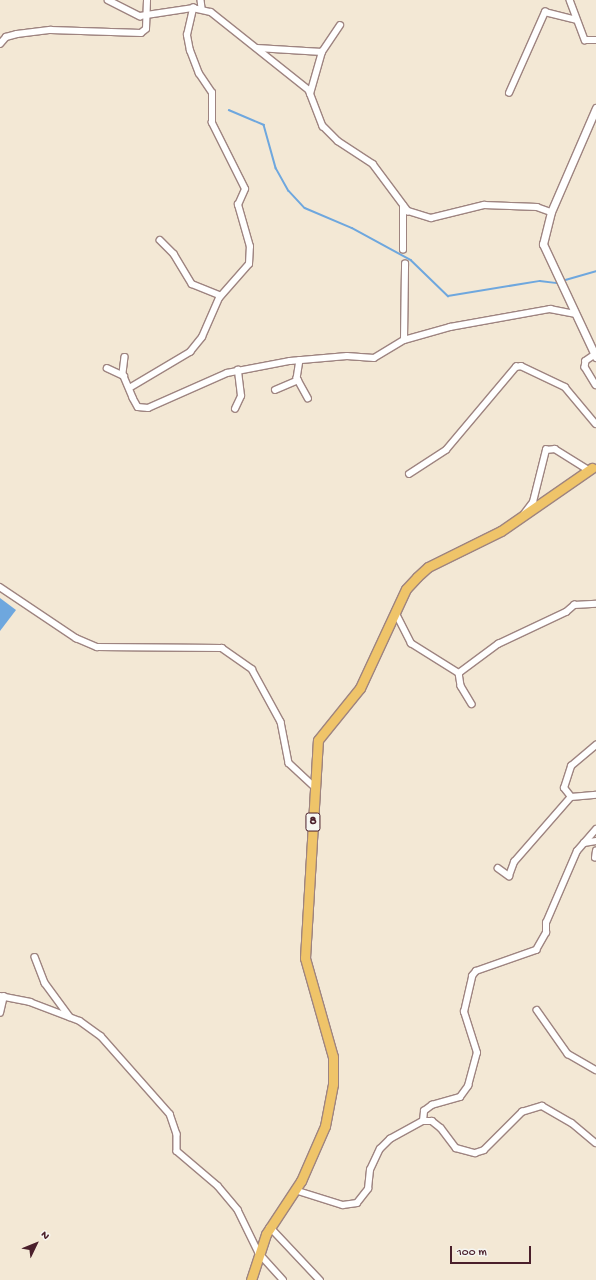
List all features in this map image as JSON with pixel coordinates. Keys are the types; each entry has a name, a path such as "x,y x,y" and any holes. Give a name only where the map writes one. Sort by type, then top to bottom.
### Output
{"main road":[{"name":"8","path":"253,1278 259,1253 270,1227 295,1190 325,1126 333,1084 333,1057 305,958 315,787 320,736 360,688 406,590 428,567 524,516 593,467"}],"street":[{"path":"108,0 133,14 148,15 192,8 202,8 257,48 310,94 323,126 338,141 372,164 404,206 431,218 484,205 537,207 551,212"},
{"path":"0,44 6,37 17,34 51,30 141,33 146,29 148,15 147,0"},
{"path":"201,0 202,8"},
{"path":"570,0 576,20 585,40 596,40"},
{"path":"131,387 190,352 202,337 221,296 250,264 250,247 238,205 245,189 212,124 212,92 192,60 187,35 192,8"},
{"path":"508,93 545,12 576,20"},
{"path":"310,94 322,52 340,25"},
{"path":"257,48 322,52"},
{"path":"596,108 551,212 543,244 596,356 586,361 585,367 596,385"},
{"path":"403,250 404,206"},
{"path":"160,240 174,254 192,284 221,296"},
{"path":"404,340 405,264"},
{"path":"107,368 124,376 131,387 138,407 148,408 238,370 300,360 346,356 374,358 404,340 550,309 575,314"},
{"path":"124,376 125,358"},
{"path":"300,360 298,380 308,398"},
{"path":"409,474 446,450 516,367 521,366 565,387 596,424"},
{"path":"235,409 241,396 238,370"},
{"path":"276,390 298,380"},
{"path":"524,516 533,502 546,450 555,449 593,467"},
{"path":"0,587 76,638 97,647 222,648 252,669 281,722 289,763 315,787"},
{"path":"459,672 498,644 566,612 574,605 596,604"},
{"path":"396,613 411,642 459,672 461,686 472,704"},
{"path":"570,797 564,781 571,766 596,745"},
{"path":"498,868 509,876 514,862 570,797 596,795"},
{"path":"423,1121 424,1112 432,1105 460,1097 468,1086 477,1053 464,1012 472,976 476,971 536,950 546,933 546,923 562,882 584,843 596,829"},
{"path":"584,843 596,841"},
{"path":"595,858 596,851"},
{"path":"35,957 45,983 70,1018"},
{"path":"0,1013 2,996 70,1018 101,1036 170,1114 177,1134 177,1151 218,1186 238,1210 259,1253 283,1280"},
{"path":"537,1010 568,1054 596,1070"},
{"path":"295,1190 343,1205 357,1203 368,1189 372,1164 380,1149 390,1139 423,1121 432,1121 442,1128 456,1148 475,1153 489,1146 522,1112 542,1106 572,1123 596,1143"},
{"path":"270,1227 320,1280"}],"water":[{"path":"0,598 16,610 0,631"}],"waterway":[{"path":"229,110 264,125 276,168 289,191 305,208 352,228 411,260 448,296 540,281 557,283"},
{"path":"562,281 596,271"}]}
